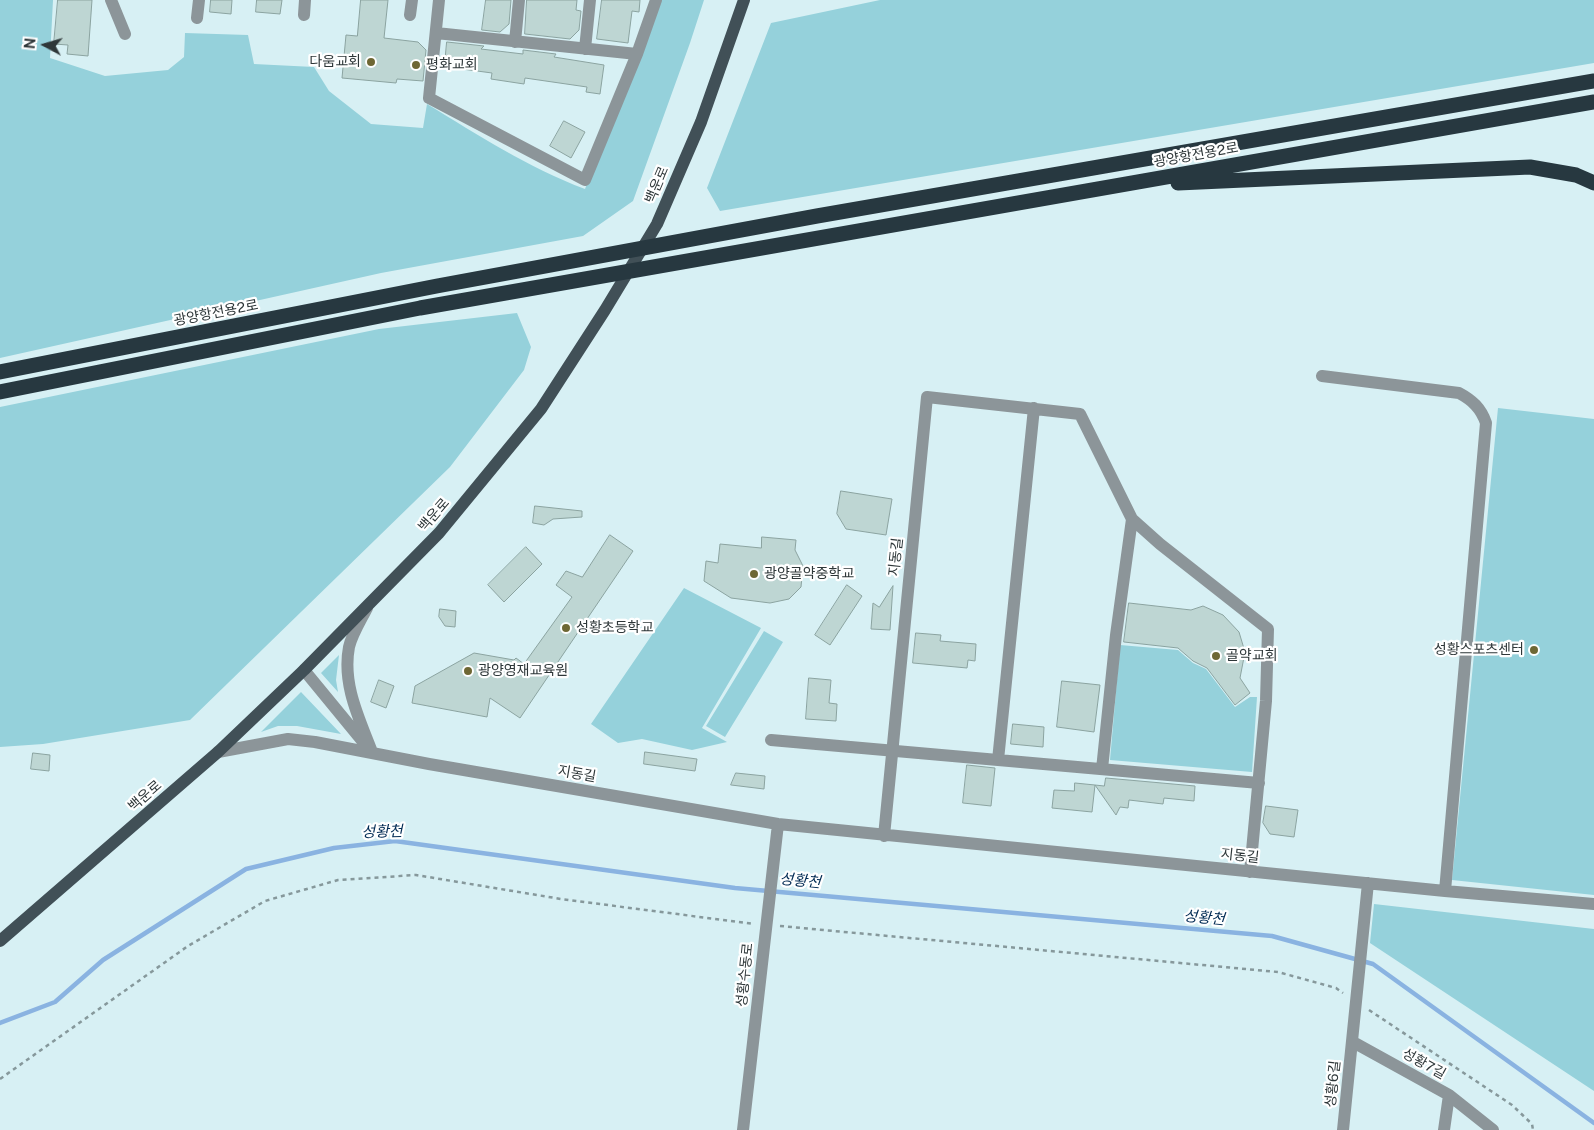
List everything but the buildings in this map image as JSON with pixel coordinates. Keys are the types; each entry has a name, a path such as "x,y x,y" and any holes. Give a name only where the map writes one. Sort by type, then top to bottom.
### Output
{"highway":[{"name":"광양항전용2로","path":"0,372 437,286 817,216 1594,81"},
{"name":"광양항전용2로","path":"0,392 420,308 1594,102"},
{"path":"1114,186 1530,167 1576,175 1594,183"}],"main road":[{"name":"백운로","path":"0,941 218,752 304,670 439,533 542,410 656,224 701,122 744,0"}],"street":[{"path":"111,0 125,34"},
{"path":"197,18 199,0"},
{"path":"304,15 305,0"},
{"path":"410,15 412,0"},
{"path":"439,0 429,98 585,180 637,54 656,0"},
{"path":"515,42 519,0"},
{"path":"585,49 590,0"},
{"path":"436,33 637,54"},
{"path":"1322,376 1459,392 1477,405 1486,423 1445,891"},
{"name":"지동길","path":"884,836 927,397 1034,408"},
{"path":"998,760 1034,408 1080,414 1132,519 1160,544 1268,629 1266,701 1250,872"},
{"path":"1102,769 1116,635 1132,519"},
{"path":"368,604 349,646 347,676 353,703 372,752"},
{"path":"304,670 372,752"},
{"name":"지동길","path":"218,752 288,738 778,824 1250,872 1594,904"},
{"path":"771,740 1259,783"},
{"name":"성황수동로","path":"743,1130 778,824"},
{"name":"성황6길","path":"1343,1130 1368,883"},
{"name":"성황7길","path":"1353,1042 1449,1095 1444,1130"},
{"path":"1449,1095 1493,1130"}],"shaded area":[{"path":"0,0 53,0 50,58 105,76 168,70 184,57 185,33 248,35 254,64 314,67 329,91 371,124 423,128 427,104 524,161 585,189 659,0 704,0 633,201 583,236 381,273 0,358"},
{"path":"880,0 1594,0 1594,63 720,211 707,188 771,23"},
{"path":"517,313 531,347 524,370 450,467 190,720 43,744 0,747 0,407 379,329"},
{"name":"성황스포츠센터","path":"1498,408 1594,419 1594,895 1452,880"},
{"path":"684,588 761,628 702,728 727,742 692,750 642,739 618,743 591,724"},
{"path":"764,631 783,642 725,737 706,726"},
{"path":"1120,645 1178,650 1193,663 1206,669 1235,707 1250,697 1257,697 1252,772 1110,760"},
{"path":"339,655 336,680 338,692 321,673"},
{"path":"301,692 341,734 297,726 278,726 261,732"},
{"path":"1374,904 1594,929 1594,1091 1370,943"}],"waterway":[{"name":"성황천","path":"0,1023 55,1002 103,960 246,869 334,848 395,841 735,888 1272,936 1373,964 1594,1123"}],"place":[{"name":"다움교회","path":"371,62"},
{"name":"평화교회","path":"416,65"},
{"name":"광양골약중학교","path":"754,574"},
{"name":"성황초등학교","path":"566,628"},
{"name":"성황스포츠센터","path":"1534,650"},
{"name":"골약교회","path":"1216,656"},
{"name":"광양영재교육원","path":"468,671"}]}
